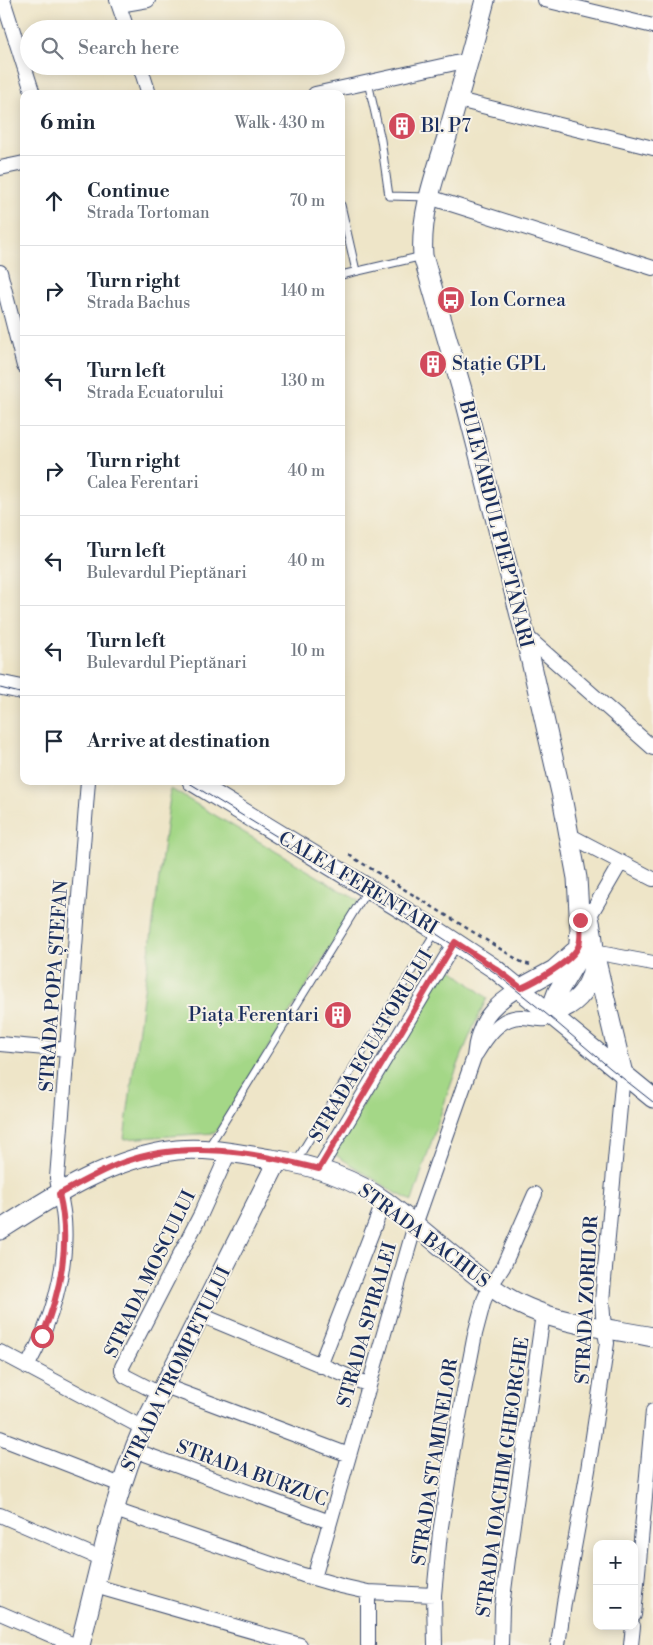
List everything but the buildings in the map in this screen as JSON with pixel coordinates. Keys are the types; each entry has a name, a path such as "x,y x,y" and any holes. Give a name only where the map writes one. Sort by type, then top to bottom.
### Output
{"main road":[{"name":"BULEVARDUL PIEPTĂNARI","path":"486,0 429,197 423,231 423,256 465,400 546,722 577,878 580,920 586,950"},
{"path":"0,685 20,689"},
{"name":"CALEA FERENTARI","path":"199,785 495,968 653,1098"},
{"name":"BULEVARDUL PIEPTĂNARI","path":"552,1014 551,1009 557,993 576,960 586,950 589,917 583,890 577,878"},
{"path":"521,988 554,970 569,957 586,950 623,1074"},
{"name":"STRADA BACHUS","path":"0,1230 98,1173 139,1157 178,1150 206,1150 286,1161 340,1176 384,1201 416,1225 490,1287 527,1308 543,1314 653,1337"},
{"name":"STRADA TROMPETULUI","path":"80,1645 121,1485 143,1428 201,1315 286,1161"}],"street":[{"path":"3,0 20,53"},
{"path":"124,20 118,3 148,0"},
{"path":"545,0 653,26"},
{"path":"333,90 469,60"},
{"path":"27,75 32,90"},
{"path":"143,75 148,90"},
{"path":"458,100 653,148"},
{"path":"0,168 20,164"},
{"path":"429,197 653,268"},
{"path":"0,272 20,350"},
{"path":"525,635 653,748"},
{"name":"STRADA POPA ȘTEFAN","path":"27,1367 48,1323 61,1269 64,1233 57,1178 88,785"},
{"path":"569,835 653,879"},
{"path":"589,917 622,862"},
{"name":"STRADA ECUATORULUI","path":"319,1169 455,942"},
{"path":"586,950 653,963"},
{"name":"STRADA SPIRALEI","path":"314,1578 416,1225 474,1057 475,1043 480,1028 490,1011 505,998 521,988"},
{"name":"STRADA SPIRALEI","path":"474,1057 490,1034 504,1021 519,1017 545,1020 552,1014"},
{"path":"0,1044 68,1050"},
{"name":"STRADA ZORILOR","path":"558,1645 604,1370 607,1342 602,1301 623,1074"},
{"name":"STRADA MOSCULUI","path":"230,1152 201,1214 122,1367 122,1371 125,1376 349,1455"},
{"name":"STRADA STAMINELOR","path":"435,1645 434,1595 440,1533 454,1443 475,1334 484,1300 503,1267 535,1194"},
{"path":"320,1366 384,1201"},
{"name":"STRADA IOACHIM GHEORGHE","path":"501,1645 502,1607 508,1559 543,1314"},
{"path":"201,1315 369,1385"},
{"path":"0,1352 143,1428"},
{"path":"637,1585 653,1412"},
{"path":"0,1438 121,1485"},
{"name":"STRADA BURZUC","path":"134,1450 330,1522"},
{"path":"115,1510 314,1578 368,1592 434,1595"},
{"path":"0,1515 102,1559"},
{"path":"95,1586 300,1645"},
{"path":"368,1592 368,1645"},
{"path":"0,1613 74,1645"},
{"path":"632,1645 633,1630"}],"lane":[{"path":"368,82 381,140 390,196 429,197"},
{"path":"345,223 356,271"},
{"path":"345,274 423,256"},
{"path":"206,1150 368,889"},
{"path":"286,1161 436,930"}],"path":[{"path":"349,855 523,963 534,965"}],"green space":[{"path":"171,789 359,901 215,1133 124,1139"},
{"path":"446,965 487,998 455,1072 412,1201 334,1154"}],"tram line":[{"path":"0,688 20,693"},
{"path":"193,785 435,933 494,972 653,1102"}],"place":[{"name":"Bl. P7","path":"402,126"},
{"name":"Ion Cornea","path":"451,300"},
{"name":"Stație GPL","path":"433,364"},
{"name":"Piața Ferentari","path":"338,1015"}],"route":[{"path":"42,1336 53,1304 64,1251 64,1219 59,1194 123,1162 147,1155 178,1150 230,1152 319,1169 455,942 495,968 521,988 554,970 578,948 580,920"}]}
